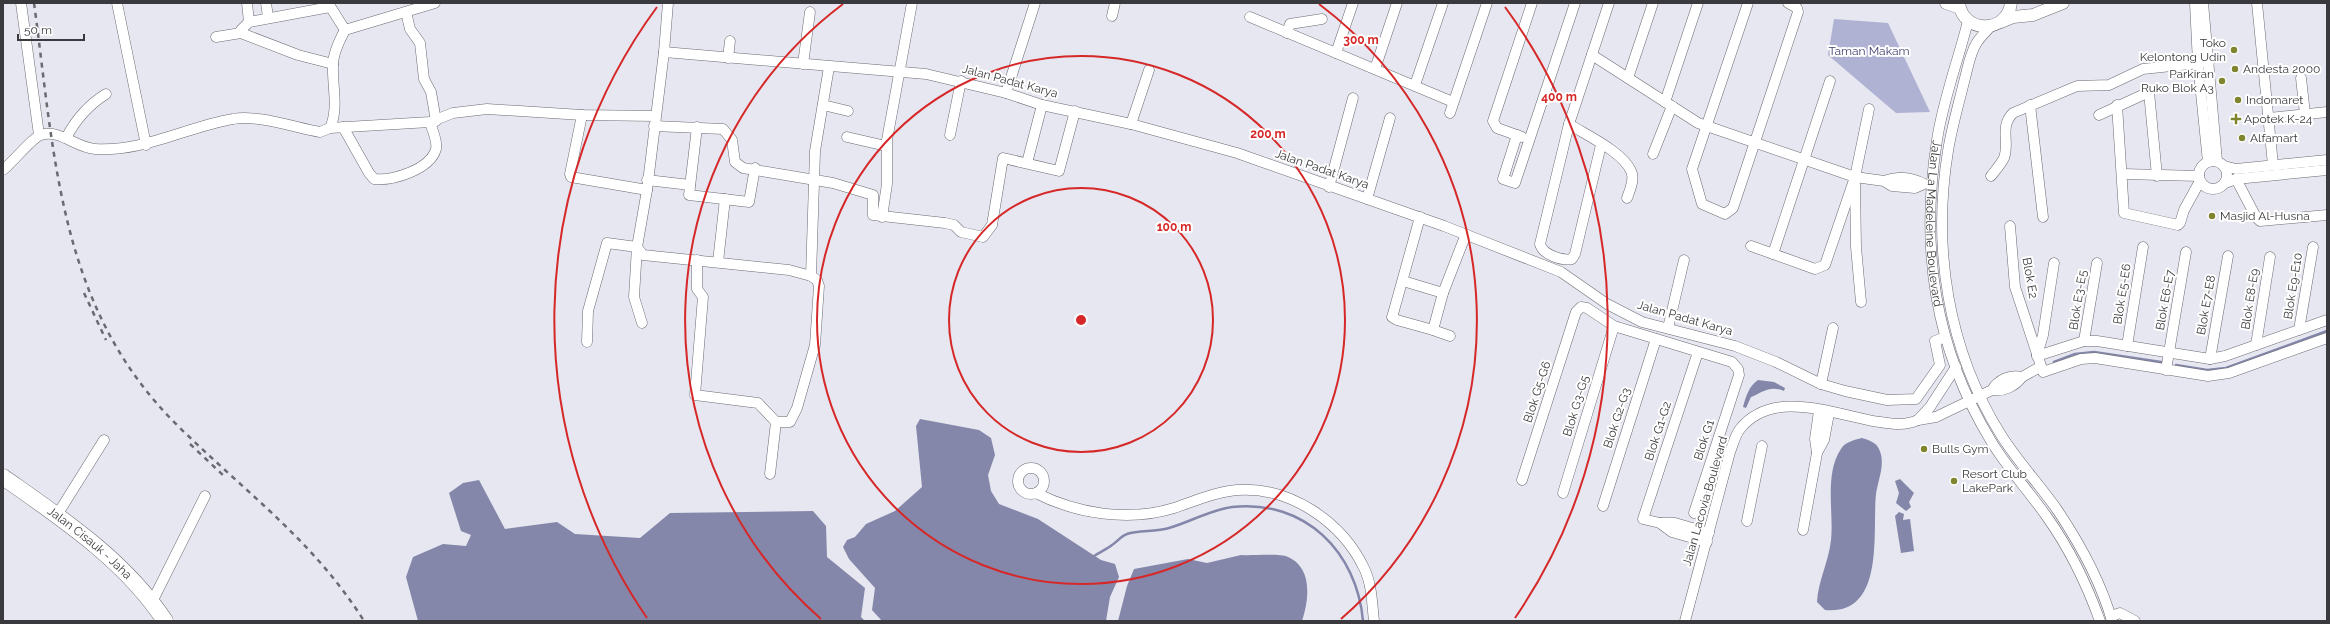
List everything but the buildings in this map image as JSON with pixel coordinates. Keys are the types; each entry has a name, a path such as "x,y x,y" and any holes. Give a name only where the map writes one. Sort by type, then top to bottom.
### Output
{"main road":[{"name":"Jalan Cisauk - Jaha","path":"3,477 57,515 105,554 152,602 165,621"}],"street":[{"path":"21,3 39,135"},
{"path":"117,3 146,145"},
{"path":"246,3 249,22"},
{"path":"266,3 268,17"},
{"path":"330,128 335,116 333,64 338,42 345,30 435,3"},
{"path":"642,323 634,297 637,246 647,190 654,121 664,52 668,3"},
{"path":"882,217 887,184 888,159 886,146 912,3"},
{"path":"1006,93 1035,3"},
{"path":"1112,16 1115,3"},
{"path":"1336,53 1354,3"},
{"path":"1376,69 1398,3"},
{"path":"1415,85 1443,3"},
{"path":"1450,113 1487,3"},
{"path":"1529,139 1497,128 1493,121 1532,3"},
{"path":"1517,135 1503,179 1515,183 1575,3"},
{"path":"1601,145 1575,254 1572,259 1565,261 1544,252 1540,244 1569,124 1609,3"},
{"path":"1628,78 1653,3"},
{"path":"1653,154 1698,3"},
{"path":"1748,3 1692,168 1705,206 1725,214 1730,212 1798,12 1797,8 1788,3"},
{"path":"1946,3 1959,5 1968,21 1982,27 1995,25 2013,17 2033,15 2062,3"},
{"path":"1995,25 2006,16 2011,3"},
{"path":"2195,3 2198,63 2216,163 2228,174 2225,183"},
{"path":"2203,3 2209,62 2216,163"},
{"path":"2257,3 2273,165"},
{"path":"241,34 241,30 249,22 329,5 345,30"},
{"path":"342,127 369,174 374,179 386,180 411,172 431,158 436,149 436,143 431,92 424,79 420,43 410,29 406,12"},
{"path":"803,64 810,12"},
{"path":"1250,17 1454,102"},
{"path":"1287,33 1290,24 1322,19"},
{"name":"Jalan La Madeleine Boulevard","path":"1968,21 1944,105 1928,184 1930,258 1945,338 1969,401 1991,442 2055,530 2087,587 2100,621"},
{"name":"Jalan La Madeleine Boulevard","path":"1995,25 1976,44 1952,126 1944,185 1942,218 1943,256 1947,295 1955,334 1980,396 2001,435 2065,524 2098,582 2112,618"},
{"path":"216,37 241,34 298,54 333,64"},
{"path":"728,58 730,42"},
{"name":"Jalan Padat Karya","path":"664,52 926,74 1006,93 1042,104 1130,124 1244,156 1329,187 1367,198 1420,217 1561,272 1617,310 1642,322 1735,346 1776,362 1821,384 1845,391 1887,400 1916,399 1940,365 1935,341 1945,338"},
{"path":"1592,55 1698,123 1855,177 1884,181 1893,178 1916,179 1928,184 1944,185"},
{"path":"1991,176 2004,158 2005,126 2013,113 2077,86 2110,85 2143,69 2209,62"},
{"path":"811,276 815,151 829,67"},
{"path":"1130,124 1149,70"},
{"path":"2301,78 2304,114"},
{"path":"1773,254 1830,81"},
{"path":"950,135 961,82"},
{"path":"2099,115 2146,91 2150,94 2157,176"},
{"path":"66,138 82,112 90,104 106,94"},
{"path":"1329,187 1353,98"},
{"path":"1027,163 1042,104"},
{"path":"823,105 848,111"},
{"path":"2030,105 2043,217"},
{"path":"2117,105 2123,174 2124,214 2174,225 2180,223 2184,210 2199,178 2201,168 2216,163 2236,169 2327,160"},
{"path":"3,170 39,135 52,133 66,138 75,144 94,149 146,145 233,118 249,118 320,132 330,128 433,122 453,113 487,109 582,115 720,128 727,132 732,140 735,162 743,168 755,168 869,193 873,195 873,215 945,223 954,225 961,232 983,237 992,224 1003,158 1059,171 1075,111"},
{"path":"1751,246 1815,268 1825,265 1855,177 1869,109"},
{"path":"2269,118 2327,112"},
{"path":"582,115 570,174 572,177 647,190"},
{"path":"1367,198 1390,118"},
{"path":"1569,124 1622,157 1631,171 1632,180 1627,198"},
{"path":"698,127 689,195 749,202 755,168"},
{"path":"847,137 886,146"},
{"path":"2123,174 2199,178 2206,187 2214,190 2225,183 2236,179 2327,170"},
{"path":"1855,177 1856,247 1861,302"},
{"path":"2236,179 2256,217 2260,221 2327,215"},
{"path":"647,180 690,185"},
{"path":"718,262 725,199"},
{"path":"1420,217 1392,317 1397,320 1450,336"},
{"name":"Blok E2","path":"2010,226 2015,287 2041,369"},
{"path":"1433,330 1443,293 1466,234"},
{"path":"587,342 588,311 608,243 637,246 643,254 789,270 811,276 817,280 819,286 815,345 793,419 790,422 776,422 758,402 694,394 703,297 697,289 697,260"},
{"name":"Blok E5-E6","path":"2127,346 2143,247"},
{"name":"Blok E9-E10","path":"2299,330 2312,247"},
{"name":"Blok E6-E7","path":"2166,370 2186,252"},
{"name":"Blok E7-E8","path":"2210,359 2228,256"},
{"name":"Blok E8-E9","path":"2256,345 2270,257"},
{"path":"1668,328 1684,260"},
{"path":"2037,356 2043,335 2054,263"},
{"name":"Blok E3-E5","path":"2084,341 2097,263"},
{"path":"1402,281 1443,293"},
{"name":"Blok G5-G6","path":"1522,480 1576,312 1581,307 1587,308 1614,326"},
{"path":"2037,356 2084,341 2210,359 2225,356 2327,320"},
{"path":"1614,326 1698,352"},
{"name":"Blok G3-G5","path":"1563,493 1614,326"},
{"path":"1821,384 1833,328"},
{"path":"2041,369 2081,359 2095,358 2208,376 2229,373 2327,338"},
{"name":"Blok G2-G3","path":"1603,506 1656,339"},
{"name":"Blok G1","path":"1694,513 1739,375 1738,369 1732,362 1698,352"},
{"name":"Blok G1-G2","path":"1698,352 1643,519 1660,523 1675,523 1708,538"},
{"path":"1918,420 1930,407 1956,367"},
{"name":"Jalan Lacovia Boulevard","path":"1685,621 1730,452 1739,430 1754,416 1775,407 1795,406 1897,425 1918,420 1936,418 1992,390 1996,383 2014,375 2022,377 2041,369"},
{"path":"1803,530 1817,453 1824,440 1824,412"},
{"path":"770,474 776,422"},
{"path":"57,515 104,440"},
{"path":"1747,521 1762,446"},
{"path":"1036,493 1048,499 1085,511 1113,515 1143,514 1172,509 1212,494 1239,490 1268,493 1292,500 1317,512 1337,528 1352,548 1364,568 1371,591 1374,621"},
{"path":"152,602 205,496"},
{"path":"2055,530 2065,524"},
{"path":"2112,618 2120,613 2135,621"}],"green space":[{"name":"Taman Makam","path":"1834,19 1888,23 1930,112 1896,113 1828,55"}],"shaded area":[{"path":"1758,380 1774,382 1785,388 1784,391 1779,389 1771,389 1763,391 1751,397 1746,408 1743,407 1750,388"},
{"path":"920,419 979,430 991,438 995,455 988,475 991,491 999,504 1038,519 1101,560 1115,564 1119,577 1110,597 1106,621 882,621 872,610 875,588 849,559 843,547 847,540 855,537 866,524 895,511 922,487 916,426"},
{"path":"1862,438 1876,445 1881,454 1882,460 1876,494 1872,568 1867,586 1858,600 1845,608 1825,610 1817,602 1819,586 1831,540 1831,482 1833,470 1841,449 1850,442"},
{"path":"1900,479 1914,493 1909,502 1911,507 1906,511 1896,503 1899,493 1895,481"},
{"path":"479,480 505,529 557,522 575,534 640,538 670,513 813,511 826,526 827,557 865,588 861,617 865,621 418,621 406,577 413,557 443,544 466,546 471,535 461,531 449,493 463,483"},
{"path":"1899,512 1904,514 1903,520 1910,519 1914,551 1901,553 1895,516"},
{"path":"1241,555 1284,556 1296,562 1302,569 1307,585 1306,604 1302,621 1118,621 1127,586 1134,569 1188,559 1207,563"}],"waterway":[{"path":"2176,365 2207,370 2226,368 2327,331"},
{"path":"2054,362 2075,354 2094,352 2161,362"},
{"path":"1094,556 1127,534 1169,528 1208,513 1232,507 1258,507 1282,512 1304,521 1323,535 1338,552 1350,573 1359,596 1363,621"}],"railway":[{"path":"34,3 57,174 69,229 86,282 108,332 139,381 178,426 301,541 344,592 364,621"},
{"path":"84,293 106,340"},
{"path":"190,444 225,477"}],"place":[{"name":"Toko Kelontong Udin","path":"2234,50"},
{"name":"Andesta 2000","path":"2235,69"},
{"name":"Parkiran Ruko Blok A3","path":"2222,81"},
{"name":"Indomaret","path":"2238,100"},
{"name":"Apotek K-24","path":"2236,119"},
{"name":"Alfamart","path":"2242,138"},
{"name":"Masjid Al-Husna","path":"2212,216"},
{"name":"Bulls Gym","path":"1924,449"},
{"name":"Resort Club LakePark","path":"1954,481"}]}
